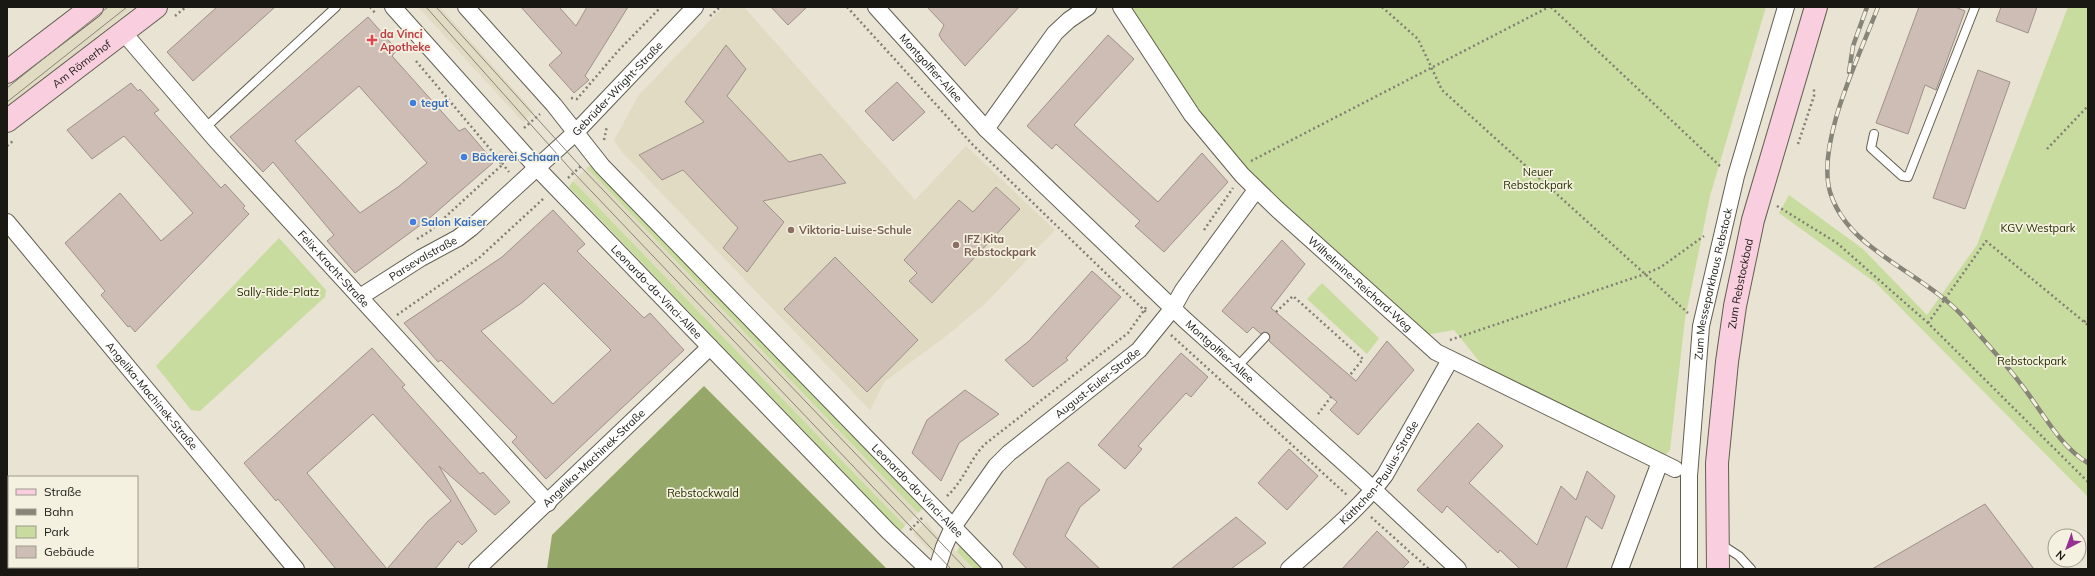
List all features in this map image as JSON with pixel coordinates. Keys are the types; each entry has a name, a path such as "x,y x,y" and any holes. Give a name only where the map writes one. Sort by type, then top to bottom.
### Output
{"main road":[{"path":"7,72 92,7"},
{"name":"Am Römerhof","path":"7,121 156,7"},
{"name":"Zum Rebstockbad","path":"1718,569 1717,462 1726,362 1735,306 1753,220 1816,7"}],"street":[{"name":"Leonardo-da-Vinci-Allee","path":"393,7 537,168 899,541 928,569"},
{"name":"Leonardo-da-Vinci-Allee","path":"466,7 576,132 602,166 994,569"},
{"name":"Gebrüder-Wright-Straße","path":"537,168 576,132 695,7"},
{"name":"Montgolfier-Allee","path":"876,7 986,129 1173,308 1374,490 1458,569"},
{"path":"986,129 1055,33 1069,20 1088,7"},
{"name":"Wilhelmine-Reichard-Weg","path":"1121,7 1149,51 1208,136 1239,172 1256,190 1436,352 1530,400 1675,469"},
{"name":"Zum Messeparkhaus Rebstock","path":"1689,569 1689,476 1701,326 1736,176 1786,7"},
{"name":"Felix-Kracht-Straße","path":"123,32 205,128 548,503"},
{"name":"Parsevalstraße","path":"360,297 426,255 458,238 537,168"},
{"name":"August-Euler-Straße","path":"937,569 952,527 988,476 1009,453 1139,350 1173,308 1183,290 1256,190"},
{"name":"Angelika-Machinek-Straße","path":"7,222 296,569"},
{"name":"Angelika-Machinek-Straße","path":"477,569 710,347"},
{"name":"Käthchen-Paulus-Straße","path":"1289,569 1360,506 1374,490 1385,475 1450,360"},
{"path":"1620,569 1660,462"}],"lane":[{"path":"205,128 336,7"},
{"path":"1874,134 1871,148 1902,176 1908,177 1975,7"},
{"path":"1237,367 1265,337"},
{"path":"1718,543 1739,556 1752,569"}],"path":[{"path":"370,7 378,17"},
{"path":"1382,7 1418,39 1442,90 1701,326"},
{"path":"1201,233 1239,172 1431,67 1550,7 1723,169"},
{"path":"414,58 520,184 544,198"},
{"path":"2048,149 2088,106"},
{"path":"1777,205 1837,244 1928,323 2088,482"},
{"path":"1436,352 1450,340 1661,267 1708,233"},
{"path":"1928,323 1986,241 2088,325"},
{"path":"899,541 933,507 953,491 976,453 985,444 1128,333 1156,292"},
{"path":"1276,312 1293,296 1364,359 1350,375"},
{"path":"2084,322 2088,318"},
{"path":"1318,414 1331,397"}],"shaded area":[{"path":"102,7 134,7 7,108 7,83"},
{"path":"418,7 440,7 534,112 523,122"},
{"name":"Viktoria-Luise-Schule","path":"723,7 744,7 915,200 966,146 1055,230 987,302 941,340 885,381 870,410 622,152 614,140 639,95"},
{"path":"587,168 918,513 905,526 573,181"},
{"path":"926,521 941,540 934,555 913,534"},
{"path":"953,548 974,569 948,569 945,566"}],"green space":[{"name":"Neuer Rebstockpark","path":"1129,7 1766,7 1710,196 1685,319 1670,450 1664,456 1487,371 1454,330 1426,335 1273,196 1230,151 1202,119"},
{"path":"2068,7 2088,7 2088,497 1876,283 1779,213 1789,195 1863,249 1927,315 1977,245"},
{"path":"592,164 924,507 918,513 587,168"},
{"path":"573,181 905,526 900,531 569,187"},
{"name":"Sally-Ride-Platz","path":"279,238 326,290 325,297 200,411 191,410 156,366"},
{"path":"1322,283 1379,338 1367,354 1307,299"},
{"name":"Rebstockwald","path":"704,386 887,569 547,569 552,535"},
{"path":"960,545 984,569 974,569 957,552"}],"building":[{"path":"217,7 275,7 193,81 167,52"},
{"path":"521,7 559,7 576,26 587,7 628,7 585,76 589,80 574,93 549,65 562,53"},
{"path":"771,7 807,7 788,25"},
{"path":"927,7 1019,7 965,66 942,40 939,35 944,25"},
{"path":"1919,7 1955,7 1965,11 1936,90 1925,85 1908,134 1876,123"},
{"path":"2001,7 2037,7 2028,33 1996,21"},
{"path":"368,17 397,50 392,56 459,131 465,128 494,162 426,221 355,273 327,241 334,235 273,162 263,172 230,137","holes":["359,86 427,163 398,187 360,213 295,141"]},
{"path":"1108,35 1134,59 1074,125 1158,202 1202,153 1228,182 1164,252 1135,226 1140,221 1056,144 1052,149 1027,126"},
{"path":"726,45 746,69 727,96 789,162 821,154 846,183 763,201 784,222 747,272 723,248 738,228 683,170 662,180 639,155 704,122 685,102"},
{"path":"1978,70 2010,82 1965,209 1933,198"},
{"path":"897,82 925,112 893,141 865,111"},
{"path":"131,83 138,91 140,89 159,110 154,113 221,188 225,184 245,206 243,208 249,214 135,332 130,326 128,327 101,295 105,291 65,243 120,193 161,241 193,213 124,136 92,159 67,130"},
{"path":"996,187 1020,209 932,303 909,281 917,273 904,260 959,200 973,212"},
{"path":"553,210 585,244 577,251 644,318 650,313 684,350 546,479 512,442 517,437 441,360 438,362 404,323 502,257","holes":["544,283 611,350 553,404 481,331 523,302"]},
{"path":"1282,240 1305,264 1271,308 1356,381 1387,341 1414,370 1358,435 1330,410 1337,402 1269,341 1270,336 1268,333 1264,332 1261,334 1253,327 1247,333 1222,311"},
{"path":"835,257 918,340 867,392 784,309"},
{"path":"1092,271 1121,297 1066,358 1068,360 1033,387 1005,360 1029,341"},
{"path":"372,348 405,385 402,387 480,474 483,472 510,502 495,515 439,466 477,531 462,545 458,541 435,569 387,569 336,569 278,499 276,501 244,463","holes":["373,414 451,501 428,521 387,569 307,473"]},
{"path":"1181,353 1208,377 1191,397 1186,393 1138,446 1142,449 1125,469 1098,445"},
{"path":"965,390 999,414 959,443 941,481 912,453 927,420"},
{"path":"1478,423 1503,446 1469,483 1537,545 1561,486 1576,500 1587,471 1615,496 1602,529 1586,516 1566,569 1520,569 1500,550 1498,553 1447,506 1442,513 1417,490"},
{"path":"1289,449 1318,476 1287,510 1258,483"},
{"path":"1068,462 1100,490 1080,507 1065,536 1100,569 1027,569 1013,554 1047,479"},
{"path":"1985,504 2034,569 1872,569"},
{"path":"1236,517 1266,543 1231,569 1171,569"},
{"path":"1377,531 1409,562 1402,569 1342,569"}],"tram line":[{"path":"7,88 108,7"},
{"path":"7,102 127,7"},
{"path":"426,7 574,173 951,569"},
{"path":"436,7 581,167 966,569"}],"railway":[{"path":"1849,72 1853,46 1867,7"},
{"path":"1878,7 1851,73 1834,124 1829,149 1827,172 1830,192 1837,209 1860,237 1886,258 1936,292 1969,323 2014,375 2059,437 2068,447 2088,463"}],"place":[{"name":"da Vinci Apotheke","path":"372,40"},
{"name":"tegut","path":"413,103"},
{"name":"Bäckerei Schaan","path":"464,157"},
{"name":"Salon Kaiser","path":"413,222"},
{"name":"Viktoria-Luise-Schule","path":"791,230"},
{"name":"IFZ Kita Rebstockpark","path":"956,245"}],"park label":[{"name":"KGV Westpark","path":"2038,228"},
{"name":"Rebstockpark","path":"2032,361"}]}
